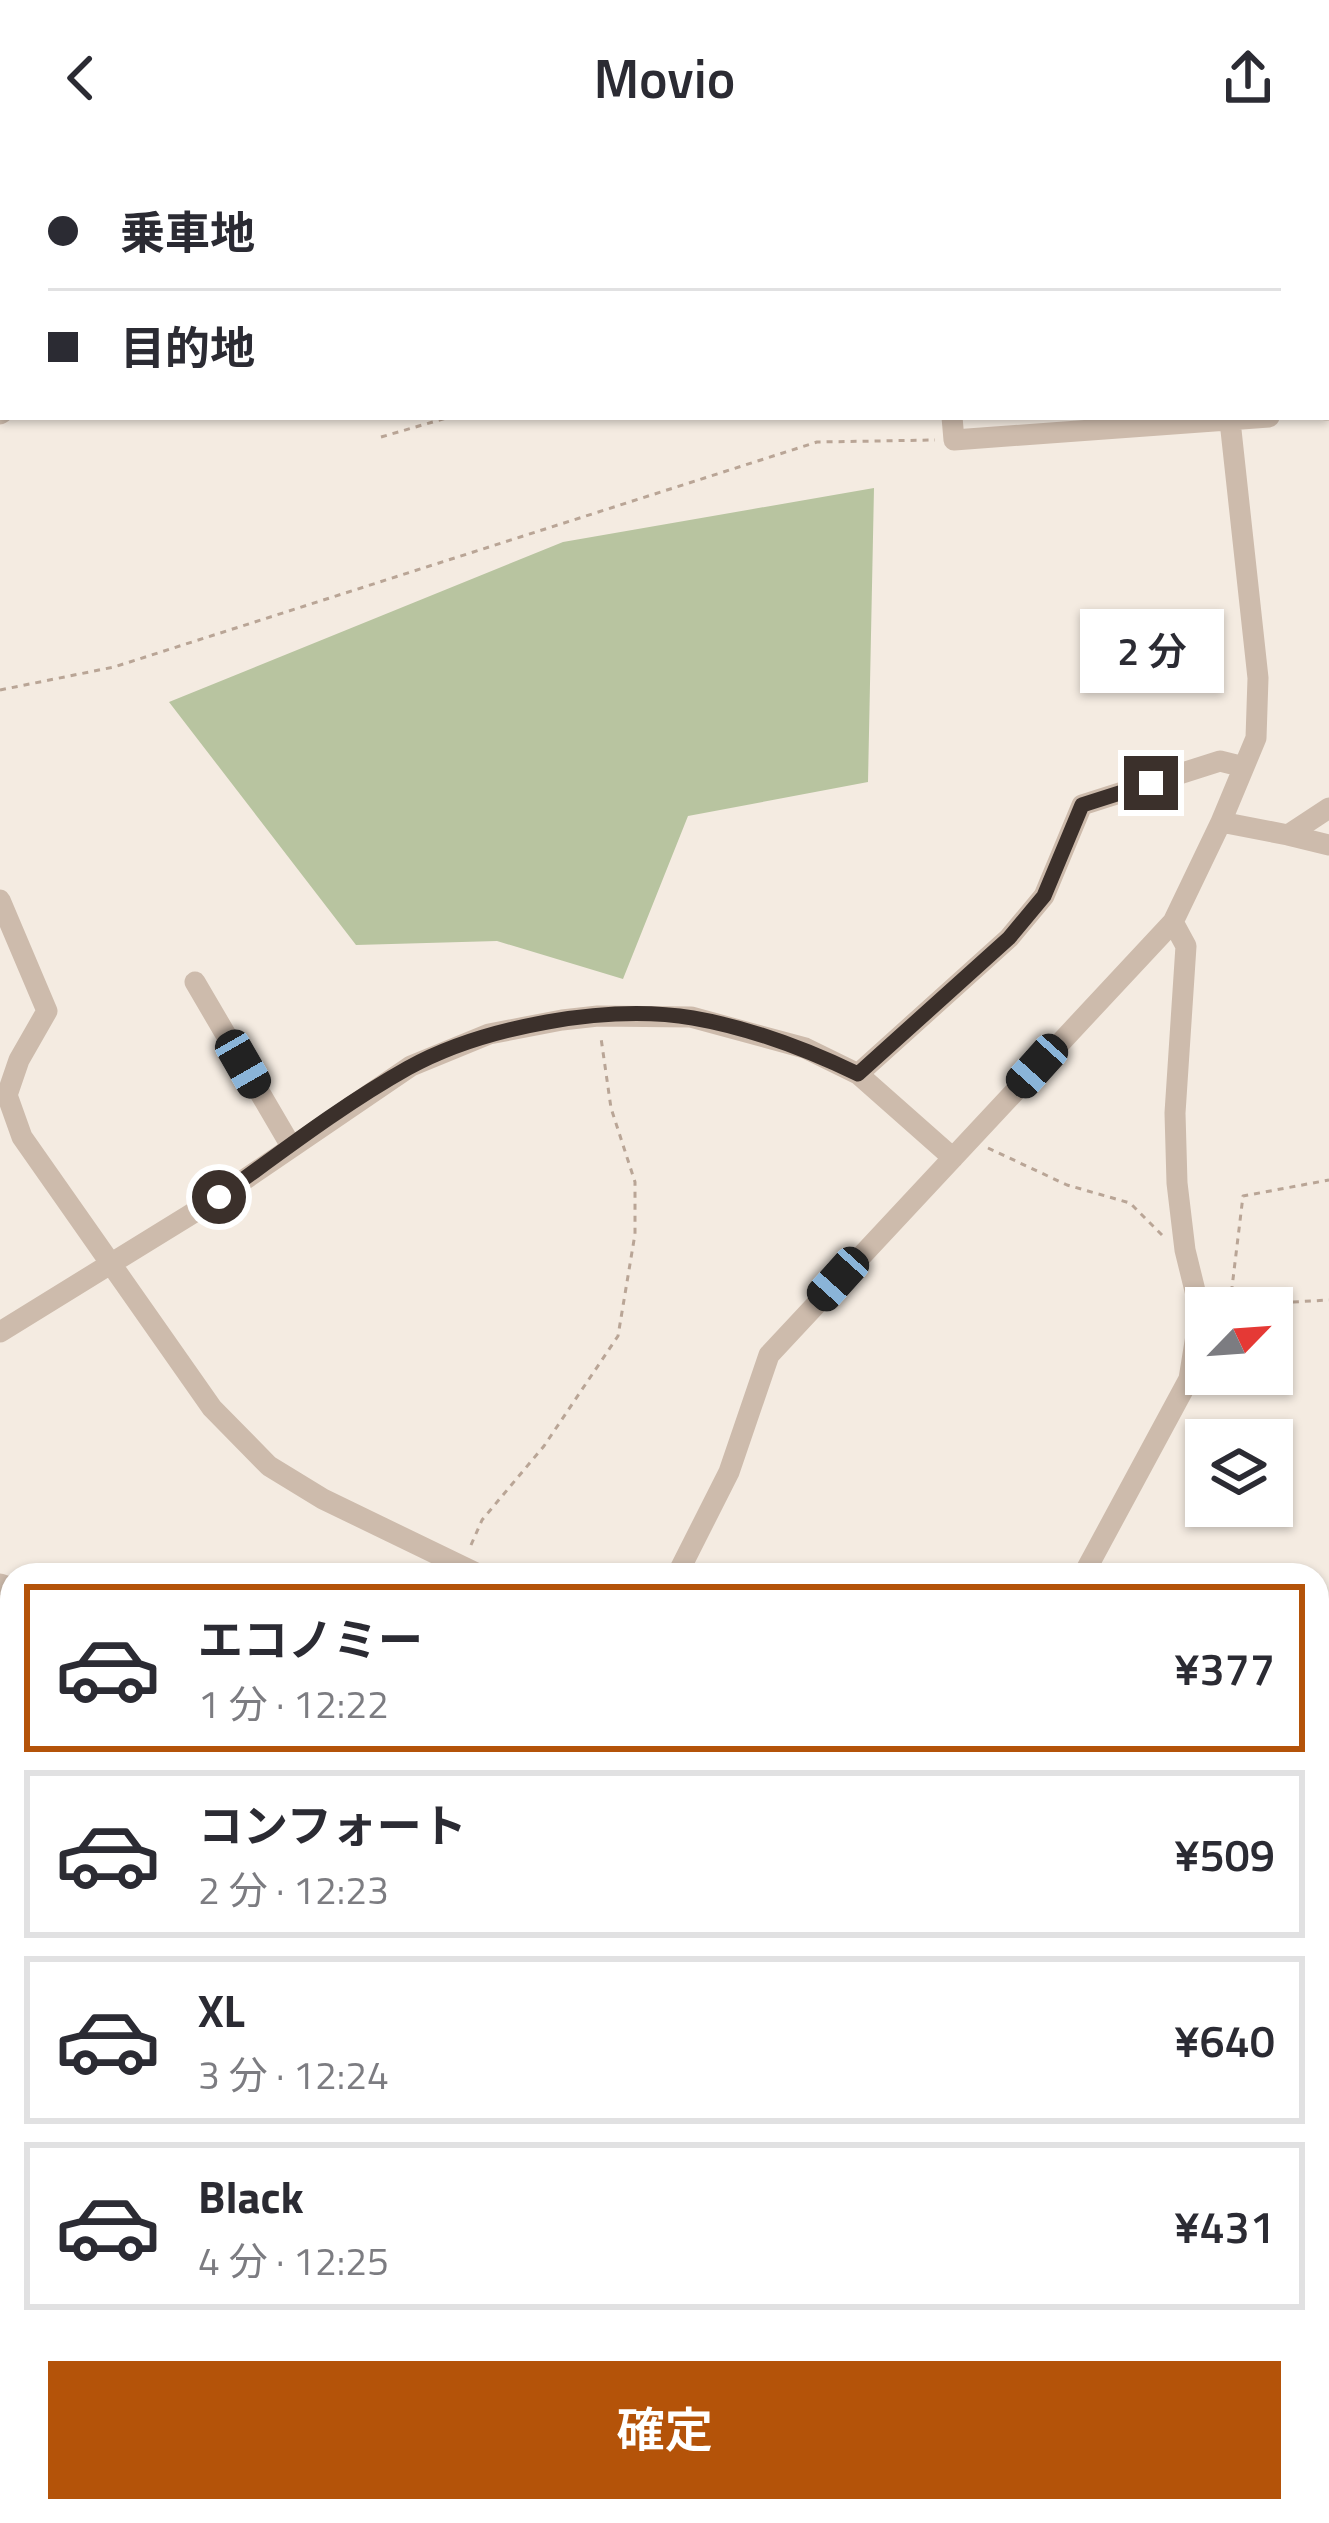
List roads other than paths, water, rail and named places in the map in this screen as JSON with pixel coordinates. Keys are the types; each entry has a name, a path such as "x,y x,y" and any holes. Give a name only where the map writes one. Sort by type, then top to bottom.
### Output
{"street":[{"path":"953,428 1246,420"},
{"path":"683,1563 729,1472 769,1355 1173,922 1221,822 1256,737 1258,678 1230,422"},
{"path":"858,1074 1009,938 1044,896 1082,805 1220,760 1244,767"},
{"path":"1288,835 1329,808"},
{"path":"1221,822 1329,845"},
{"path":"0,900 46,1012 19,1060 7,1095 22,1137 212,1408 269,1466 323,1499 455,1563"},
{"path":"1090,1563 1190,1379 1201,1311 1185,1250 1175,1113 1186,946 1173,922"},
{"path":"195,982 291,1146"},
{"path":"0,1332 219,1197 411,1066 489,1034 598,1016 691,1018 805,1048 858,1074 953,1158"}]}
